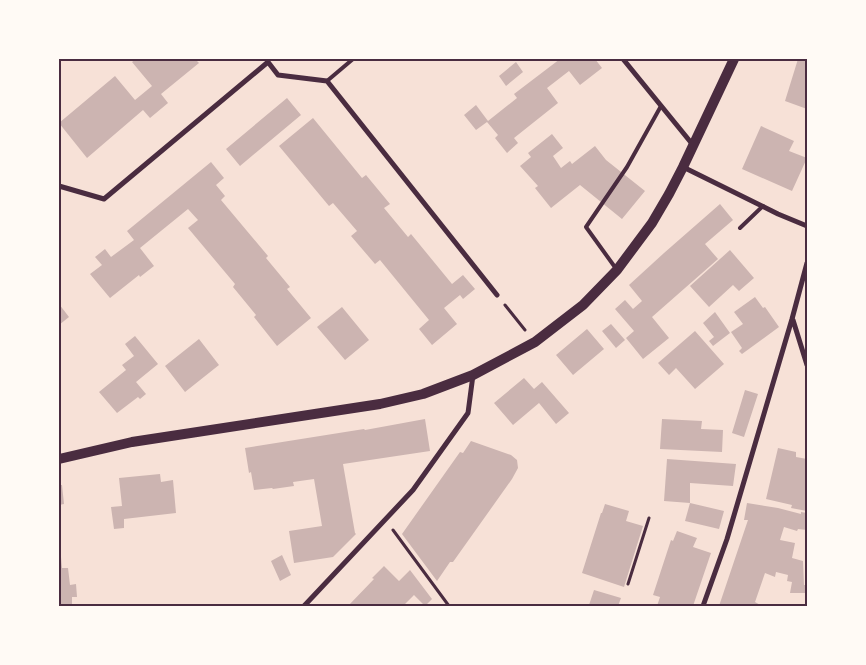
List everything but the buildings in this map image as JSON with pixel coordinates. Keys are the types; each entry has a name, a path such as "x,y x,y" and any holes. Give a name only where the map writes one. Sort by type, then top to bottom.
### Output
{"main road":[{"path":"59,459 132,442 380,404 423,394 474,375 535,342 582,305 617,270 652,223 670,194 734,59"}],"street":[{"path":"623,59 694,145"},
{"path":"59,186 104,199 268,61 278,75 326,81 497,295"},
{"path":"683,167 807,226"},
{"path":"703,606 727,539 807,263"},
{"path":"792,319 807,365"},
{"path":"304,606 413,490 468,413 474,375"}],"lane":[{"path":"326,81 353,59"},
{"path":"617,270 586,227 626,166 661,106"},
{"path":"740,228 763,206"}],"path":[{"path":"497,295 535,342"},
{"path":"628,584 650,518"},
{"path":"385,519 450,606"}]}
